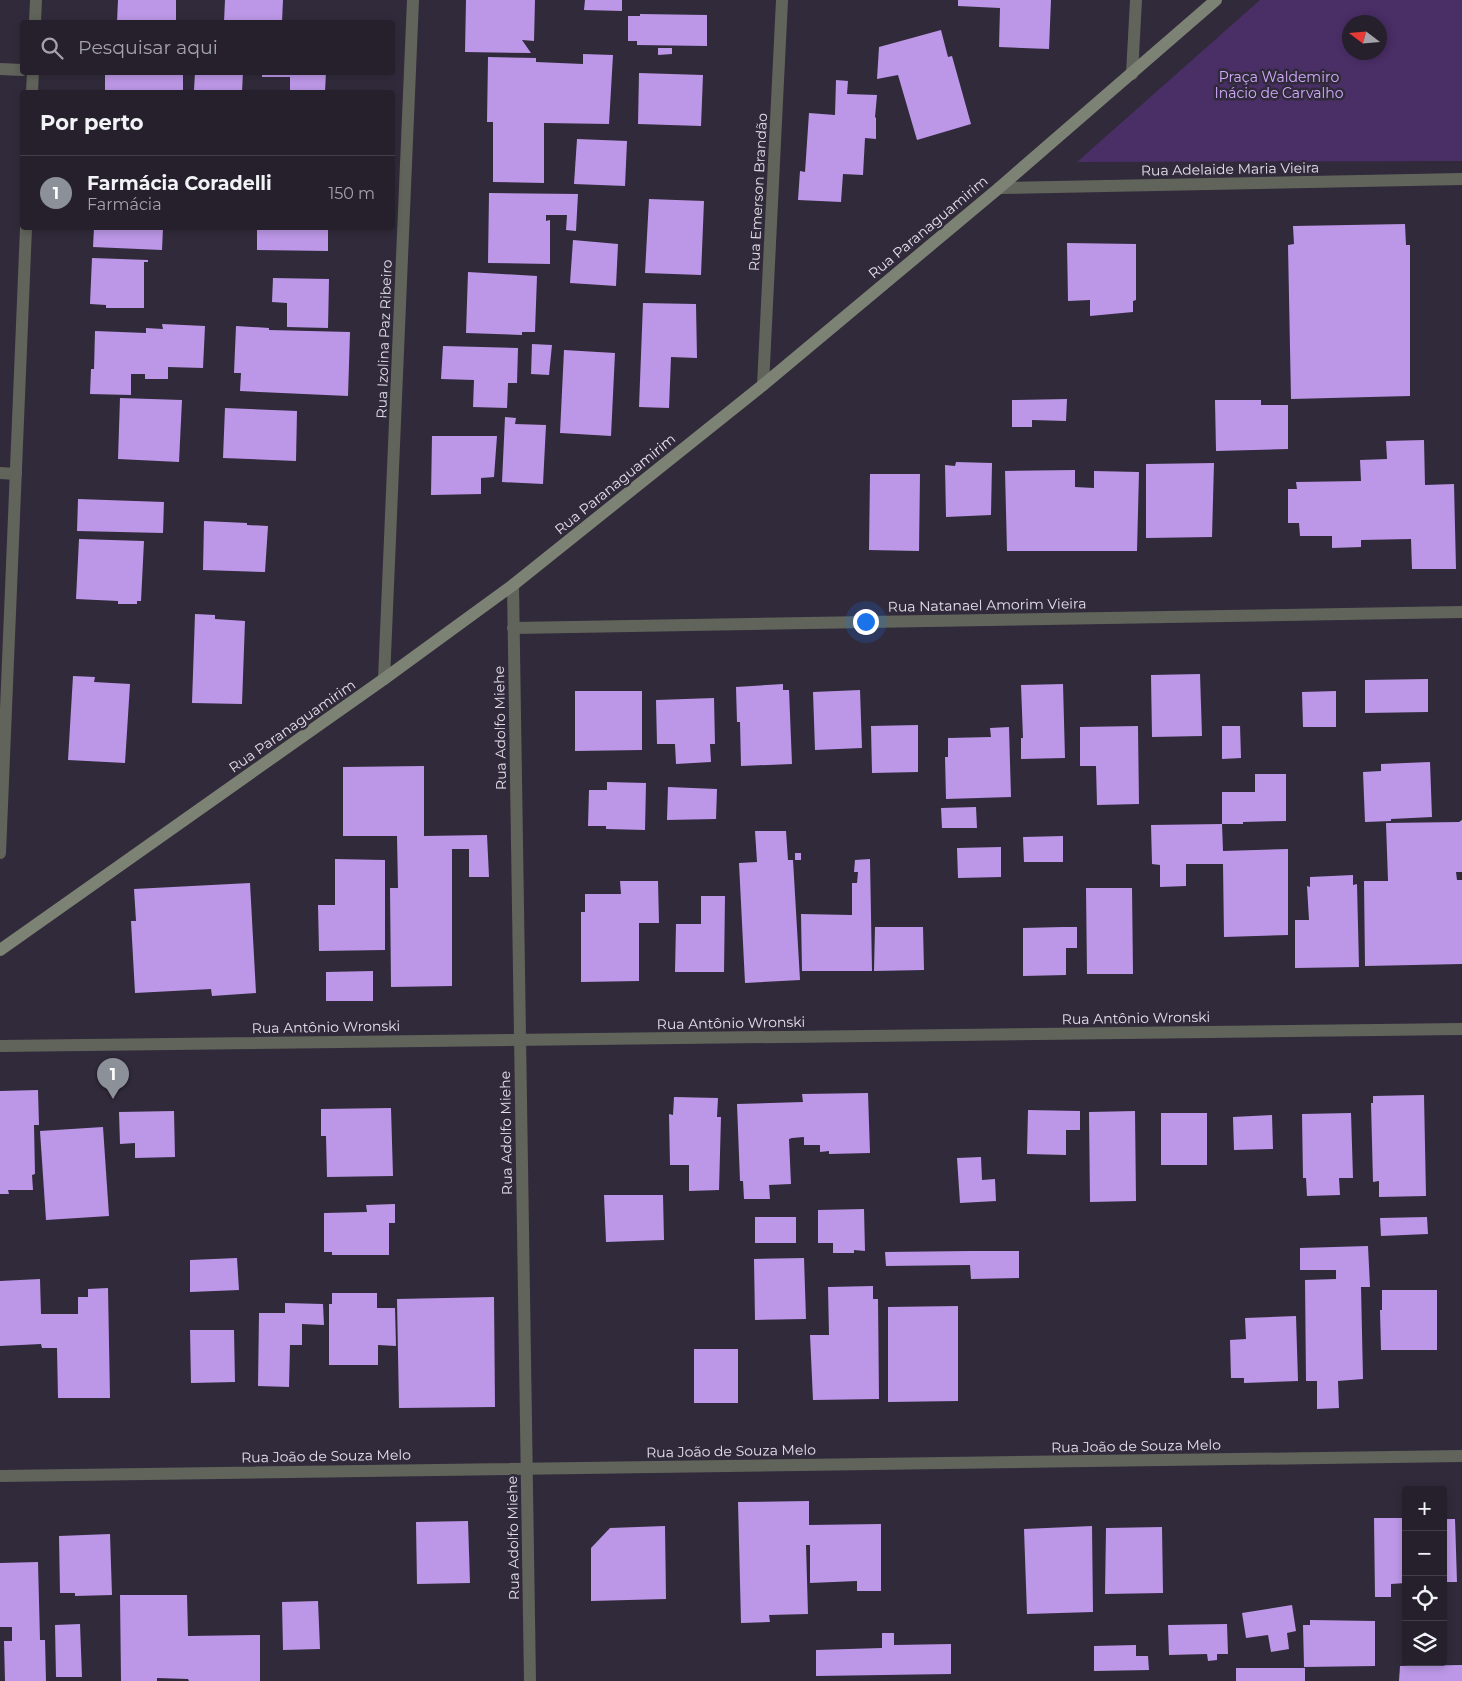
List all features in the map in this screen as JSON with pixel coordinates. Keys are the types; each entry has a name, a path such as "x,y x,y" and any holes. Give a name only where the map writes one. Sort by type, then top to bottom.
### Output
{"street":[{"path":"35,20 36,0"},
{"name":"Rua Izolina Paz Ribeiro","path":"384,679 413,0"},
{"name":"Rua Emerson Brandão","path":"763,385 782,0"},
{"path":"1132,74 1136,0"},
{"name":"Rua Paranaguamirim","path":"0,950 384,679 513,585 763,385 999,188 1216,0"},
{"path":"0,68 20,70"},
{"path":"32,90 33,75"},
{"name":"Rua Adelaide Maria Vieira","path":"999,188 1462,179"},
{"path":"0,853 26,230"},
{"path":"0,473 16,474"},
{"name":"Rua Adolfo Miehe","path":"513,585 530,1681"},
{"name":"Rua Natanael Amorim Vieira","path":"513,628 1462,612"},
{"name":"Rua Antônio Wronski","path":"0,1046 1462,1029"},
{"name":"Rua João de Souza Melo","path":"0,1476 1462,1456"}],"green space":[{"name":"Praça Waldemiro Inácio de Carvalho","path":"1260,0 1462,0 1462,161 1077,162"}],"building":[{"path":"118,0 176,0 176,20 117,20"},
{"path":"225,0 283,0 282,20 224,20"},
{"path":"466,0 535,0 534,41 522,40 531,53 465,52"},
{"path":"585,0 622,0 622,11 584,10"},
{"path":"958,0 1051,0 1049,49 999,47 1000,8 958,6"},
{"path":"640,14 707,15 707,46 637,45 637,41 628,41 628,16 640,16"},
{"path":"941,30 948,57 952,56 971,124 917,140 898,75 877,79 879,47"},
{"path":"658,48 672,48 672,54 658,55"},
{"path":"583,54 613,55 609,124 544,123 544,183 493,182 493,122 487,122 488,57 536,58 536,62 583,64"},
{"path":"639,73 703,75 701,126 638,124"},
{"path":"105,75 183,75 183,90 105,90"},
{"path":"195,75 243,75 242,90 194,90"},
{"path":"262,75 326,75 325,90 290,90 290,77 262,77"},
{"path":"836,80 848,81 847,94 877,95 876,139 865,138 863,175 843,174 841,202 798,200 800,171 805,172 809,113 835,115"},
{"path":"577,139 627,141 625,186 574,184"},
{"path":"489,193 578,194 576,231 566,230 567,215 546,215 546,221 550,220 550,264 488,263"},
{"path":"649,199 704,201 701,275 645,273"},
{"path":"1405,224 1406,245 1410,245 1410,396 1291,399 1288,245 1294,244 1293,226"},
{"path":"94,230 163,230 162,250 93,247"},
{"path":"257,230 328,230 328,251 257,250"},
{"path":"573,240 618,244 616,286 570,283"},
{"path":"1067,243 1136,244 1136,300 1133,301 1133,312 1090,316 1090,300 1068,301"},
{"path":"92,258 148,260 148,262 144,262 144,308 106,308 106,305 90,304"},
{"path":"468,272 537,276 535,332 522,332 522,335 466,333"},
{"path":"273,278 329,279 328,328 287,327 287,303 272,302"},
{"path":"643,303 696,304 697,358 671,357 669,408 639,407"},
{"path":"162,324 205,326 203,368 168,367 168,379 145,379 145,374 131,374 131,395 90,394 91,369 94,369 95,331 146,333 146,328 163,329"},
{"path":"236,326 269,328 269,330 350,332 348,396 240,391 241,373 234,373"},
{"path":"532,344 552,345 549,375 531,374"},
{"path":"443,346 518,348 517,383 508,383 507,408 473,407 474,380 441,379"},
{"path":"564,350 615,353 611,436 560,433"},
{"path":"120,398 182,400 179,462 118,459"},
{"path":"1067,399 1066,421 1032,420 1032,427 1012,427 1012,400"},
{"path":"1215,400 1261,400 1261,405 1288,405 1288,449 1216,451"},
{"path":"225,408 297,411 296,461 223,458"},
{"path":"505,417 516,418 515,424 546,425 543,484 502,482"},
{"path":"432,436 497,436 494,477 481,478 481,494 431,495"},
{"path":"1424,440 1425,485 1454,484 1456,569 1412,569 1411,539 1361,540 1361,547 1332,548 1332,536 1300,536 1299,523 1288,523 1288,489 1297,489 1296,482 1361,481 1360,460 1387,459 1386,441"},
{"path":"956,462 992,463 991,515 946,517 945,465 955,466"},
{"path":"1214,463 1212,537 1146,538 1146,464"},
{"path":"1075,470 1075,487 1094,488 1094,471 1139,472 1137,551 1007,551 1005,471"},
{"path":"870,474 920,474 919,551 869,550"},
{"path":"78,499 164,502 163,533 77,531"},
{"path":"204,521 268,526 265,572 203,570"},
{"path":"79,539 144,541 141,601 137,601 137,604 118,604 118,601 76,599"},
{"path":"195,614 215,615 215,619 245,621 242,704 192,703"},
{"path":"1200,674 1202,736 1152,737 1151,675"},
{"path":"73,676 95,677 94,682 130,684 125,763 68,760"},
{"path":"1428,679 1428,712 1365,713 1365,680"},
{"path":"783,684 783,690 789,690 792,764 741,766 740,722 737,722 736,687"},
{"path":"1063,684 1065,758 1021,759 1021,738 1023,738 1021,685"},
{"path":"860,690 862,748 815,750 813,692"},
{"path":"575,691 642,691 642,750 575,751"},
{"path":"1336,691 1336,727 1303,727 1302,692"},
{"path":"714,698 715,744 710,744 711,762 676,764 675,744 657,744 656,700"},
{"path":"918,725 918,772 872,773 871,726"},
{"path":"1138,726 1139,804 1097,805 1096,766 1080,766 1080,727"},
{"path":"1222,726 1240,726 1241,758 1222,759"},
{"path":"1009,727 1011,797 946,799 945,757 948,757 948,738 991,737 990,728"},
{"path":"1430,762 1432,817 1365,822 1363,772 1381,771 1381,764"},
{"path":"424,766 424,836 487,835 489,877 469,877 469,849 452,849 452,986 391,987 390,888 398,888 397,836 343,836 343,767"},
{"path":"1255,774 1286,774 1286,821 1222,824 1222,792 1255,792"},
{"path":"607,782 646,783 645,830 606,829 606,826 588,826 589,790 607,790"},
{"path":"668,787 717,789 716,819 667,820"},
{"path":"976,807 977,828 942,828 941,808"},
{"path":"1462,820 1462,872 1456,872 1457,880 1462,880 1462,964 1365,966 1364,881 1388,881 1386,823 1459,822"},
{"path":"1222,824 1223,851 1288,849 1288,935 1224,937 1223,864 1186,864 1186,886 1160,887 1160,865 1152,864 1151,825"},
{"path":"755,831 786,831 788,860 793,860 800,980 745,983 739,863 757,862"},
{"path":"1063,836 1063,862 1024,862 1023,837"},
{"path":"1001,847 1001,877 958,878 957,848"},
{"path":"795,853 801,853 801,860 795,860"},
{"path":"335,859 385,860 385,950 319,951 318,905 335,905"},
{"path":"870,859 872,971 802,971 801,914 852,915 852,883 857,883 858,872 854,872 855,860"},
{"path":"1353,875 1353,885 1357,884 1359,967 1295,968 1295,920 1309,920 1307,886 1310,887 1310,877"},
{"path":"620,881 658,881 659,923 639,923 639,981 581,982 581,912 585,912 585,894 621,894"},
{"path":"250,883 256,993 212,996 211,989 135,993 131,921 136,921 134,889"},
{"path":"1086,888 1132,888 1133,974 1087,974"},
{"path":"701,896 725,896 724,972 675,972 676,924 701,924"},
{"path":"875,927 923,927 924,970 874,971"},
{"path":"1077,927 1077,948 1066,948 1066,975 1023,976 1023,928"},
{"path":"373,971 373,1001 326,1001 326,972"},
{"path":"38,1090 39,1125 34,1125 35,1174 32,1175 33,1190 8,1190 9,1194 0,1194 0,1091"},
{"path":"868,1093 870,1153 829,1154 829,1151 820,1152 820,1145 804,1145 804,1137 789,1139 791,1184 769,1185 770,1199 744,1199 743,1181 740,1181 737,1104 803,1102 802,1094"},
{"path":"1424,1095 1426,1196 1379,1197 1379,1181 1373,1182 1371,1103 1373,1103 1373,1096"},
{"path":"674,1097 718,1098 717,1117 721,1117 719,1190 689,1191 689,1165 670,1165 669,1114 673,1115"},
{"path":"391,1108 393,1176 327,1177 326,1136 321,1136 321,1109"},
{"path":"1028,1110 1080,1111 1080,1130 1066,1130 1066,1155 1027,1154"},
{"path":"174,1111 175,1157 135,1158 135,1143 120,1144 119,1112"},
{"path":"1135,1111 1136,1201 1090,1202 1089,1112"},
{"path":"1161,1113 1207,1113 1207,1165 1161,1165"},
{"path":"1351,1113 1353,1178 1339,1178 1340,1195 1307,1196 1306,1178 1303,1178 1302,1114"},
{"path":"1272,1115 1273,1149 1234,1150 1233,1117"},
{"path":"103,1127 109,1216 46,1220 40,1131"},
{"path":"981,1157 982,1180 995,1179 996,1201 960,1203 957,1158"},
{"path":"604,1195 663,1195 664,1240 606,1242"},
{"path":"395,1204 395,1223 389,1223 389,1255 332,1255 332,1252 324,1252 324,1213 367,1212 366,1205"},
{"path":"864,1209 865,1251 854,1250 854,1253 833,1253 833,1243 818,1243 818,1210"},
{"path":"755,1217 796,1217 796,1243 755,1243"},
{"path":"1427,1217 1428,1234 1381,1236 1380,1218"},
{"path":"1368,1246 1370,1287 1361,1287 1363,1379 1338,1381 1339,1408 1317,1409 1317,1381 1306,1381 1305,1280 1336,1279 1336,1270 1300,1270 1300,1248"},
{"path":"1019,1251 1019,1278 971,1279 970,1265 886,1266 885,1252"},
{"path":"237,1258 239,1290 190,1292 190,1260"},
{"path":"804,1258 806,1319 755,1320 754,1259"},
{"path":"40,1279 41,1314 78,1314 78,1297 88,1297 88,1289 108,1288 110,1398 58,1398 57,1348 42,1348 41,1344 0,1346 0,1281"},
{"path":"873,1286 873,1299 878,1299 879,1399 813,1400 810,1335 829,1335 828,1287"},
{"path":"1382,1290 1437,1290 1437,1350 1381,1350 1380,1310 1382,1310"},
{"path":"332,1293 377,1293 377,1308 395,1308 396,1346 378,1345 378,1365 329,1365 329,1304 332,1304"},
{"path":"494,1297 495,1407 399,1408 397,1299"},
{"path":"285,1303 323,1304 324,1325 302,1324 302,1345 290,1345 289,1387 258,1386 259,1313 285,1313"},
{"path":"958,1306 958,1401 888,1402 888,1307"},
{"path":"1296,1316 1298,1381 1244,1383 1244,1378 1231,1378 1230,1340 1246,1339 1245,1318"},
{"path":"190,1330 234,1330 235,1382 191,1383"},
{"path":"694,1349 738,1349 738,1403 694,1403"},
{"path":"809,1501 809,1525 881,1524 881,1591 857,1591 857,1581 810,1583 810,1545 806,1545 808,1614 769,1615 770,1622 741,1623 738,1502"},
{"path":"1374,1518 1402,1518 1402,1583 1391,1584 1391,1597 1375,1597"},
{"path":"1447,1519 1455,1519 1457,1582 1447,1582"},
{"path":"468,1521 470,1583 417,1584 416,1522"},
{"path":"665,1526 666,1599 591,1601 591,1548 610,1528"},
{"path":"1092,1526 1093,1612 1027,1614 1024,1529"},
{"path":"1162,1527 1163,1593 1105,1594 1106,1528"},
{"path":"110,1534 112,1595 75,1596 75,1593 60,1593 59,1536"},
{"path":"38,1562 40,1640 45,1640 46,1681 5,1681 4,1641 12,1641 12,1627 0,1627 0,1563"},
{"path":"120,1595 187,1595 188,1636 260,1635 260,1681 189,1681 188,1679 157,1678 157,1681 121,1681"},
{"path":"318,1601 320,1649 283,1650 282,1602"},
{"path":"1292,1605 1296,1631 1287,1633 1289,1649 1271,1652 1268,1635 1246,1638 1242,1613"},
{"path":"1310,1620 1375,1621 1375,1666 1304,1667 1303,1625 1310,1625"},
{"path":"80,1624 82,1677 56,1677 55,1625"},
{"path":"1227,1624 1228,1654 1217,1654 1217,1660 1208,1661 1207,1654 1169,1655 1168,1625"},
{"path":"882,1633 894,1633 894,1645 951,1644 951,1674 816,1676 816,1650 882,1648"},
{"path":"1136,1645 1136,1656 1148,1656 1149,1670 1094,1671 1094,1646"},
{"path":"1462,1665 1462,1681 1399,1681 1400,1666"},
{"path":"1236,1668 1305,1668 1305,1681 1236,1681"}],"place":[{"name":"Farmácia Coradelli","path":"113,1099"}]}
